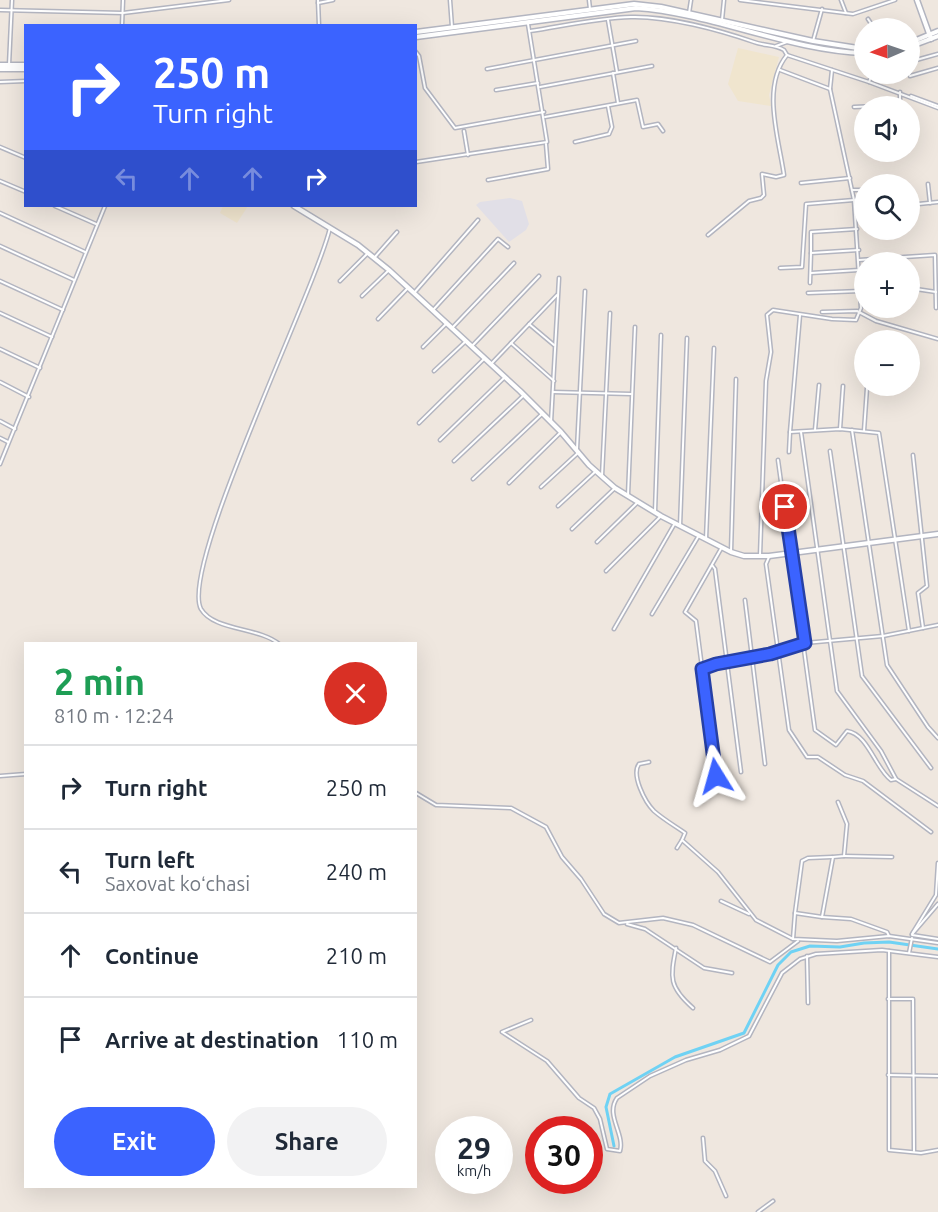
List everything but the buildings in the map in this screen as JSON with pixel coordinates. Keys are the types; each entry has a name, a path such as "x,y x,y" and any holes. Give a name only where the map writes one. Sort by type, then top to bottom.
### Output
{"main road":[{"path":"917,0 931,37"},
{"path":"417,35 452,27 634,4 654,6 813,41 854,47"},
{"path":"417,35 623,9 647,9 830,49 854,52"},
{"path":"920,41 938,34"},
{"path":"0,67 9,65 24,67"},
{"path":"0,67 24,67"},
{"path":"296,207 368,253 389,270 524,395 615,488 661,516 731,552 769,556 938,534"}],"street":[{"path":"9,65 12,0"},
{"path":"122,24 123,0"},
{"path":"0,10 123,13 229,0"},
{"path":"319,24 318,1 333,0"},
{"path":"450,0 452,27"},
{"path":"589,0 590,9"},
{"path":"654,6 655,0"},
{"path":"689,13 691,0"},
{"path":"722,20 724,0"},
{"path":"740,0 856,14 895,0"},
{"path":"842,0 846,13"},
{"path":"813,41 822,9"},
{"path":"530,31 608,20 648,18 746,39 766,47 791,40"},
{"path":"608,20 617,72"},
{"path":"488,180 549,170 545,117 527,21"},
{"path":"488,69 636,41"},
{"path":"776,46 784,50 787,55 854,77"},
{"path":"417,53 426,90 455,128 544,112"},
{"path":"920,59 938,54"},
{"path":"708,235 749,201 764,195 762,174 776,177 784,175 773,99 780,70 787,55"},
{"path":"496,90 652,66"},
{"path":"920,73 938,68"},
{"path":"780,70 830,89"},
{"path":"780,267 802,267 806,204 854,200 830,89 832,70"},
{"path":"613,73 618,103"},
{"path":"0,82 24,81"},
{"path":"875,84 938,107"},
{"path":"545,117 637,100 643,127 659,124 663,131"},
{"path":"576,142 609,134 612,127 608,105"},
{"path":"464,131 468,155"},
{"path":"417,162 546,143"},
{"path":"0,147 24,157"},
{"path":"801,183 850,178"},
{"path":"0,181 24,191"},
{"path":"928,184 930,203"},
{"path":"920,204 938,202"},
{"path":"57,207 97,224"},
{"path":"0,464 105,207"},
{"path":"0,213 86,253"},
{"path":"414,293 478,220"},
{"path":"276,642 264,635 210,619 197,599 212,531 330,228"},
{"path":"810,283 811,232 854,229"},
{"path":"374,258 397,232"},
{"path":"433,310 498,239 508,247"},
{"path":"811,253 859,250 858,240"},
{"path":"0,246 75,280"},
{"path":"340,281 368,253"},
{"path":"920,256 935,255 936,308"},
{"path":"452,328 514,263"},
{"path":"362,296 389,270"},
{"path":"811,273 854,270"},
{"path":"472,346 539,276"},
{"path":"551,422 559,278"},
{"path":"0,280 63,310"},
{"path":"378,319 408,288"},
{"path":"920,290 937,292"},
{"path":"541,487 578,450 585,291"},
{"path":"808,293 854,291"},
{"path":"491,364 558,294"},
{"path":"760,556 766,381 771,352 767,315 773,310 832,320 856,320 857,318"},
{"path":"822,312 854,312"},
{"path":"0,313 52,338"},
{"path":"602,476 610,313"},
{"path":"789,452 800,313"},
{"path":"871,318 938,339"},
{"path":"423,347 447,323"},
{"path":"529,324 555,346"},
{"path":"628,496 635,327"},
{"path":"655,512 661,335"},
{"path":"680,526 687,338"},
{"path":"434,371 466,340"},
{"path":"511,343 554,381"},
{"path":"706,539 714,348"},
{"path":"0,349 40,368"},
{"path":"419,423 485,358"},
{"path":"440,440 505,377"},
{"path":"731,552 736,379"},
{"path":"0,382 29,397"},
{"path":"815,430 819,385"},
{"path":"840,429 843,386"},
{"path":"553,392 632,394"},
{"path":"454,461 524,395"},
{"path":"864,431 866,396"},
{"path":"473,479 542,414"},
{"path":"0,421 15,429"},
{"path":"790,432 840,429 879,433 909,631"},
{"path":"852,430 887,664 928,727 938,738"},
{"path":"509,483 561,432"},
{"path":"801,432 837,691 881,751 896,779 938,806"},
{"path":"0,438 9,443"},
{"path":"830,452 864,681 931,768"},
{"path":"913,455 927,586 918,593 923,628"},
{"path":"778,460 805,643 815,730 837,745 847,731 855,734 884,773 891,780 896,779"},
{"path":"558,506 596,471"},
{"path":"572,529 615,488"},
{"path":"597,542 638,502"},
{"path":"606,570 661,516"},
{"path":"615,629 675,523"},
{"path":"652,615 699,535"},
{"path":"716,776 696,621 685,612 722,547"},
{"path":"769,556 766,564 789,730 807,757 818,757 845,775 855,776 931,832"},
{"path":"711,565 715,569 741,772"},
{"path":"745,600 765,764"},
{"path":"702,669 716,664 753,658 805,643 883,636 938,625"},
{"path":"649,762 636,767 637,782 653,810 685,833 677,848"},
{"path":"0,776 24,774"},
{"path":"417,794 436,805 511,808 546,826 562,857 581,879 604,914 633,928 645,929 704,968 732,973"},
{"path":"838,802 847,824 844,856"},
{"path":"682,840 718,872 751,915 760,923 798,941 889,936 912,936 938,941"},
{"path":"793,939 802,861 808,858 844,856 892,858"},
{"path":"822,916 833,857"},
{"path":"909,953 912,936 936,895 938,863"},
{"path":"721,901 751,915"},
{"path":"912,936 938,904"},
{"path":"795,913 856,921 889,936"},
{"path":"627,924 663,918 693,925 770,962 798,941"},
{"path":"676,948 672,982 680,997 693,1008"},
{"path":"889,950 889,1150 928,1152 938,1150"},
{"path":"531,1020 502,1032 547,1061 579,1098 594,1108 600,1119 607,1149 620,1151 622,1146 613,1112 614,1102 619,1095 686,1060 720,1050 749,1036 782,973 807,956 889,950 938,957"},
{"path":"807,956 808,1003"},
{"path":"888,999 913,999 914,1151"},
{"path":"888,1075 938,1076"},
{"path":"703,1138 705,1161 715,1171 726,1196"},
{"path":"758,1212 773,1202"}],"shaded area":[{"path":"738,48 779,57 769,95 771,106 738,101 728,84"},
{"path":"510,198 522,201 529,224 526,230 509,242 476,205 480,202"},
{"path":"223,207 247,207 237,223 220,213"}],"waterway":[{"path":"614,1146 606,1107 610,1094 675,1057 744,1033 778,965 791,952 810,946 840,947 889,942 938,949"}],"route":[{"path":"716,776 702,669 716,664 770,654 805,643 785,507"}]}
